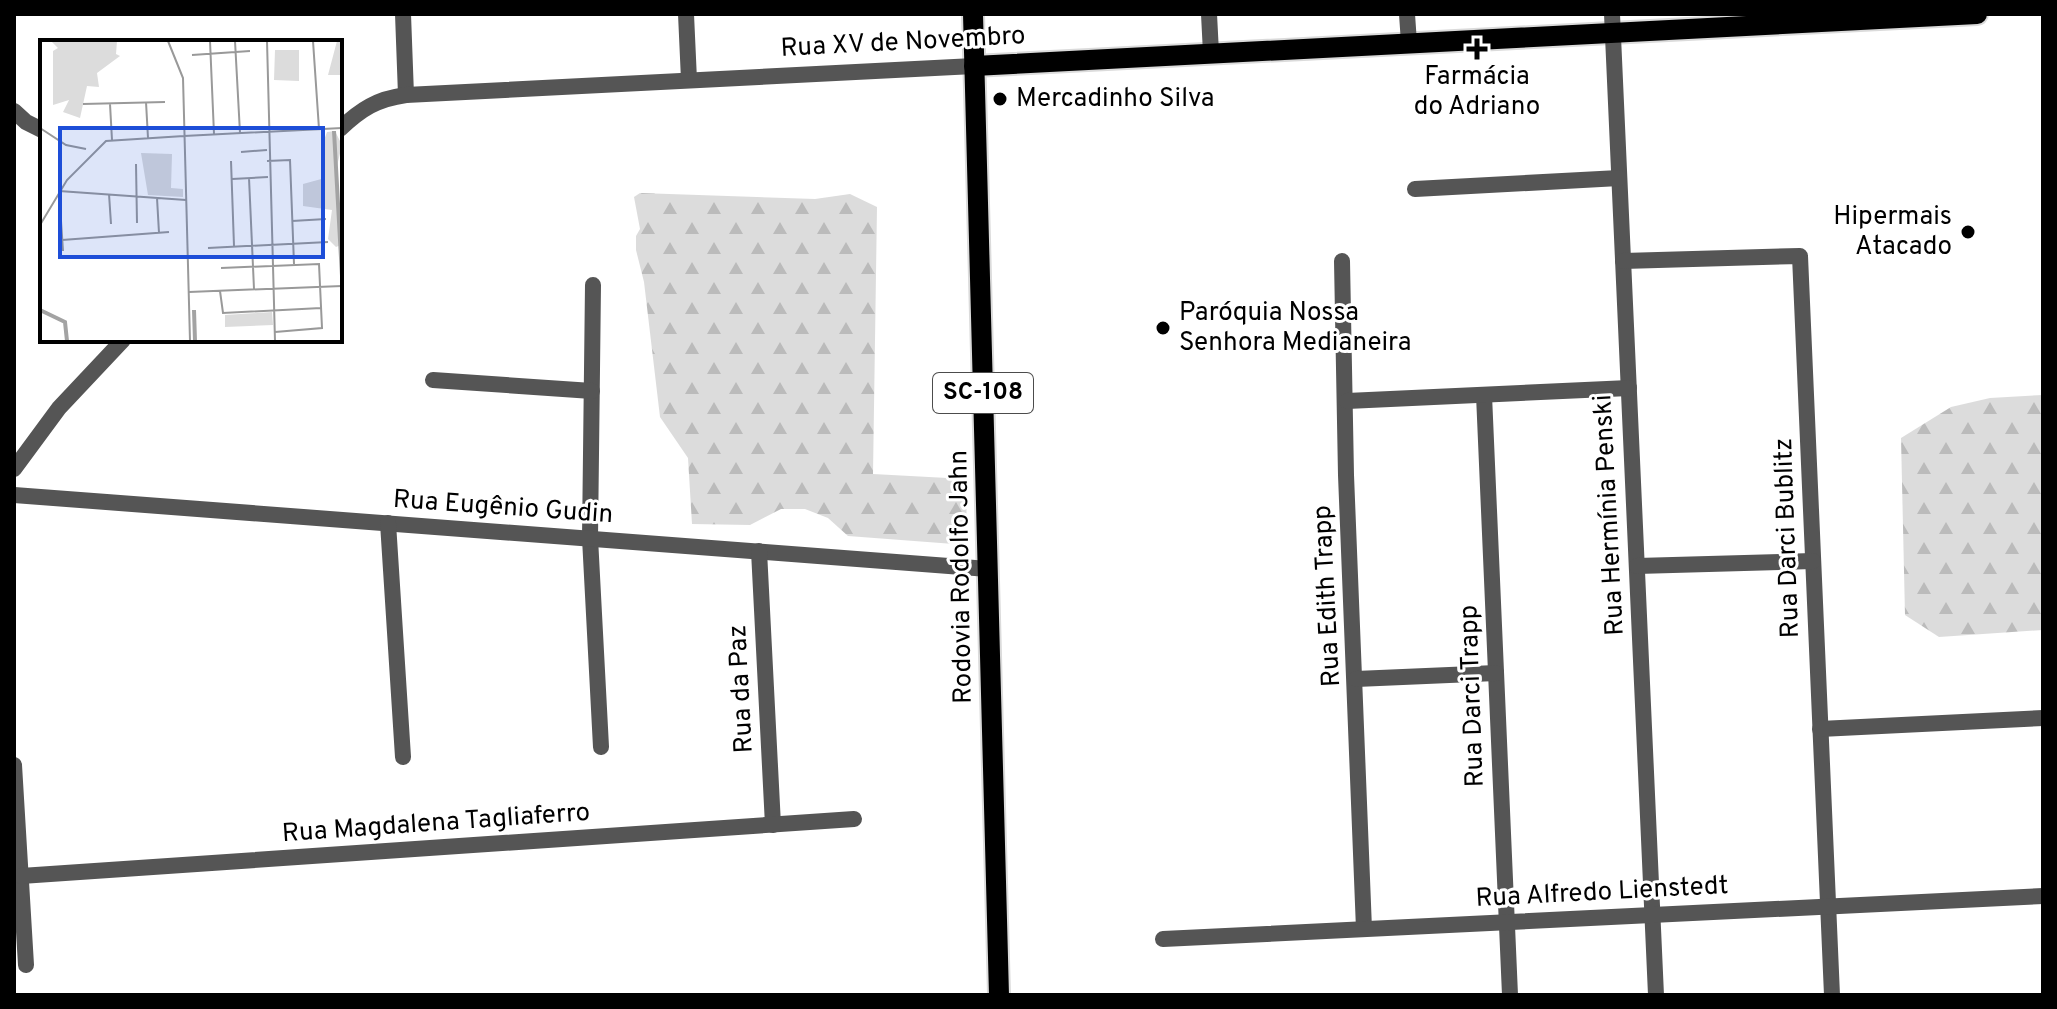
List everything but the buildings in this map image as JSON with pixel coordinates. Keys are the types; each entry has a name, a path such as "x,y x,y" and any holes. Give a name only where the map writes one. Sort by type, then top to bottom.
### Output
{"main road":[{"name":"Rodovia Rodolfo Jahn","path":"973,14 999,995"},
{"name":"Rua XV de Novembro","path":"974,66 1409,43 1613,23 1977,14"}],"street":[{"path":"403,14 406,95"},
{"path":"686,14 689,80"},
{"path":"1209,14 1211,53"},
{"path":"1407,14 1409,43"},
{"name":"Rua Hermínia Penski","path":"1613,23 1656,995"},
{"name":"Rua XV de Novembro","path":"342,127 366,106 406,95 974,66"},
{"path":"14,111 40,129"},
{"path":"1415,189 1619,178"},
{"name":"Rua Darci Bublitz","path":"1623,261 1800,256 1832,995"},
{"name":"Rua Edith Trapp","path":"1342,261 1346,475 1364,929"},
{"path":"593,285 590,538 601,747"},
{"path":"14,469 59,408 121,342"},
{"path":"433,380 592,391"},
{"path":"1347,401 1629,388"},
{"name":"Rua Darci Trapp","path":"1484,395 1510,995"},
{"name":"Rua Eugênio Gudin","path":"14,495 988,569"},
{"path":"388,523 403,757"},
{"name":"Rua da Paz","path":"759,551 773,825"},
{"path":"1637,566 1813,561"},
{"path":"1356,679 1496,673"},
{"path":"1820,729 2043,718"},
{"path":"14,765 26,965"},
{"name":"Rua Magdalena Tagliaferro","path":"21,876 854,819"},
{"name":"Rua Alfredo Lienstedt","path":"1163,939 2043,896"}],"green space":[{"path":"640,193 815,199 850,194 877,207 873,474 966,479 967,545 848,536 828,518 805,509 781,509 750,525 692,524 688,458 660,417 644,282 636,250 636,236 640,229 634,197"},
{"path":"2043,395 2043,630 1939,637 1905,615 1901,438 1951,407 1990,398"}],"place":[{"name":"Farmácia do Adriano","path":"1477,49"},
{"name":"Mercadinho Silva","path":"1000,99"},
{"name":"Hipermais Atacado","path":"1968,232"},
{"name":"Paróquia Nossa Senhora Medianeira","path":"1163,328"}]}
